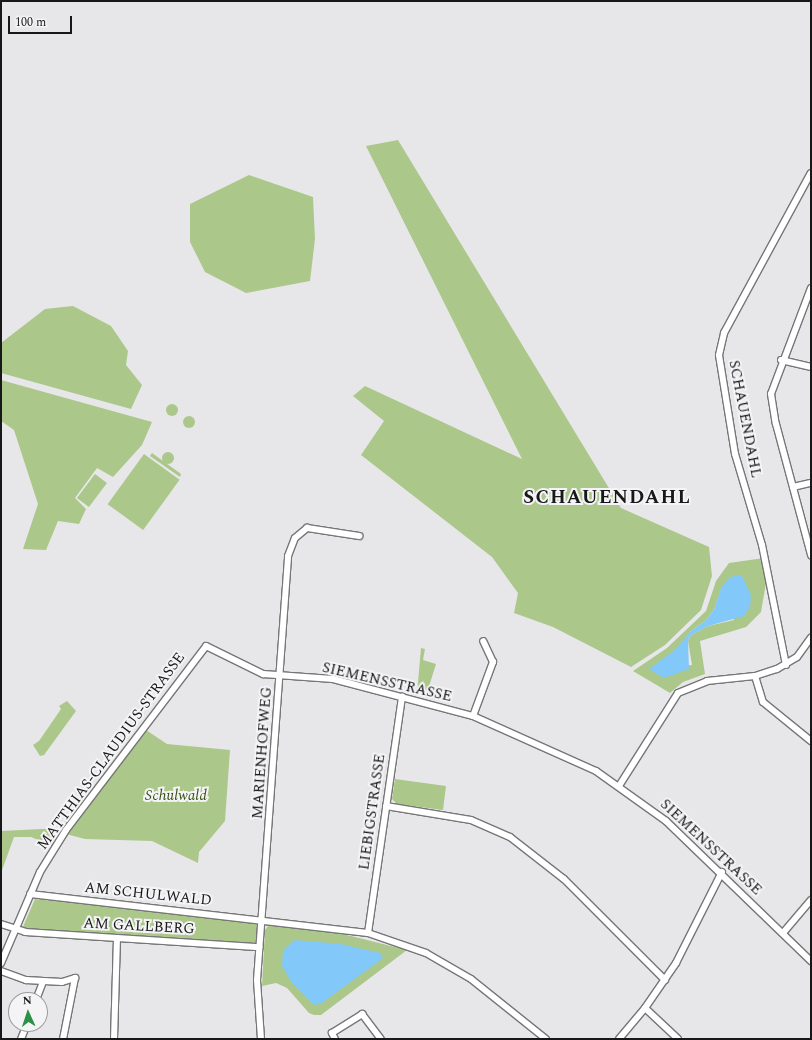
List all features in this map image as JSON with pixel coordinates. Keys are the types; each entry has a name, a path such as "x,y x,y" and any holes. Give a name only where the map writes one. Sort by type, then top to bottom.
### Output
{"street":[{"name":"SCHAUENDAHL","path":"786,665 762,545 735,454 719,355 724,332 811,173"},
{"path":"811,288 782,360 771,394 811,555"},
{"path":"782,360 811,367"},
{"path":"794,487 811,483"},
{"name":"MARIENHOFWEG","path":"261,1039 257,1003 260,947 281,676 288,556 295,538 307,528 315,527 359,536"},
{"path":"619,786 678,693 707,680 755,676 786,665 811,638"},
{"path":"473,716 493,662 483,641"},
{"name":"SIEMENSSTRASSE","path":"206,646 263,674 333,680 402,696 473,716 552,749 619,786 666,821 722,872 811,961"},
{"name":"MATTHIAS-CLAUDIUS-STRASSE","path":"1,963 30,894 66,830 206,646"},
{"path":"755,676 763,702 811,741"},
{"name":"LIEBIGSTRASSE","path":"368,933 402,696"},
{"path":"386,806 471,820 510,837 564,879 665,980"},
{"path":"618,1039 646,1008 665,980 722,872"},
{"name":"AM SCHULWALD","path":"30,894 368,933 426,953 471,979 546,1039"},
{"path":"783,933 811,900"},
{"name":"AM GALLBERG","path":"1,924 16,929 117,938 260,947"},
{"path":"114,1039 117,938"},
{"path":"1,971 26,980 43,982 62,982 75,978 63,1039"},
{"path":"39,992 43,982"},
{"path":"646,1008 678,1039"},
{"path":"335,1039 332,1033 362,1014 381,1039"}],"green space":[{"path":"398,140 621,508 709,547 712,576 701,610 665,645 631,667 553,627 514,613 518,593 492,557 361,455 384,421 353,396 365,386 522,459 366,146"},
{"path":"249,175 313,197 315,239 310,281 246,293 205,272 190,242 190,204"},
{"path":"73,306 111,326 128,351 126,365 142,385 131,409 1,373 1,343 45,309"},
{"path":"1,380 152,422 142,445 113,477 97,468 75,498 86,509 79,524 58,521 46,550 23,549 38,504 14,430 1,421"},
{"path":"172,404 176,406 178,410 176,414 172,416 168,414 166,410 168,406"},
{"path":"187,416 191,416 195,422 191,428 187,428 183,424 183,420"},
{"path":"170,452 173,453 173,463 166,464 163,463 162,456 163,453"},
{"path":"152,453 181,474 180,477 150,456"},
{"path":"144,454 180,480 143,530 108,504"},
{"path":"95,474 107,483 89,507 77,498"},
{"path":"764,558 766,583 761,612 746,627 700,641 705,674 683,682 670,693 633,671 667,648 706,611 716,581 729,563","holes":["721,589 734,620 708,626 691,635 688,641 692,665 650,669 677,649 691,631 705,621 714,610"]},
{"path":"421,648 425,649 423,660 436,664 426,696 417,694"},
{"path":"67,701 76,711 44,755 40,756 33,745 39,741 61,709 59,706"},
{"name":"Schulwald","path":"146,730 167,744 230,750 225,821 199,852 198,863 152,841 85,839 66,834"},
{"path":"395,779 446,786 443,810 397,804 392,799"},
{"path":"62,828 51,845 31,837 14,837 1,873 1,831"},
{"path":"35,899 254,922 258,926 257,943 22,929"},
{"path":"269,925 339,933 407,950 321,1015 314,1015 309,1013 287,988 276,983 262,986 265,930"}],"water":[{"path":"737,575 742,576 751,595 750,607 744,616 708,626 691,635 688,641 689,669 664,678 649,669 676,649 691,631 705,621 714,610 721,588 729,578"},
{"path":"295,940 341,944 380,953 383,958 322,1003 314,1005 292,983 282,966 283,950"}],"district":[{"name":"SCHAUENDAHL","path":"607,498"}]}
